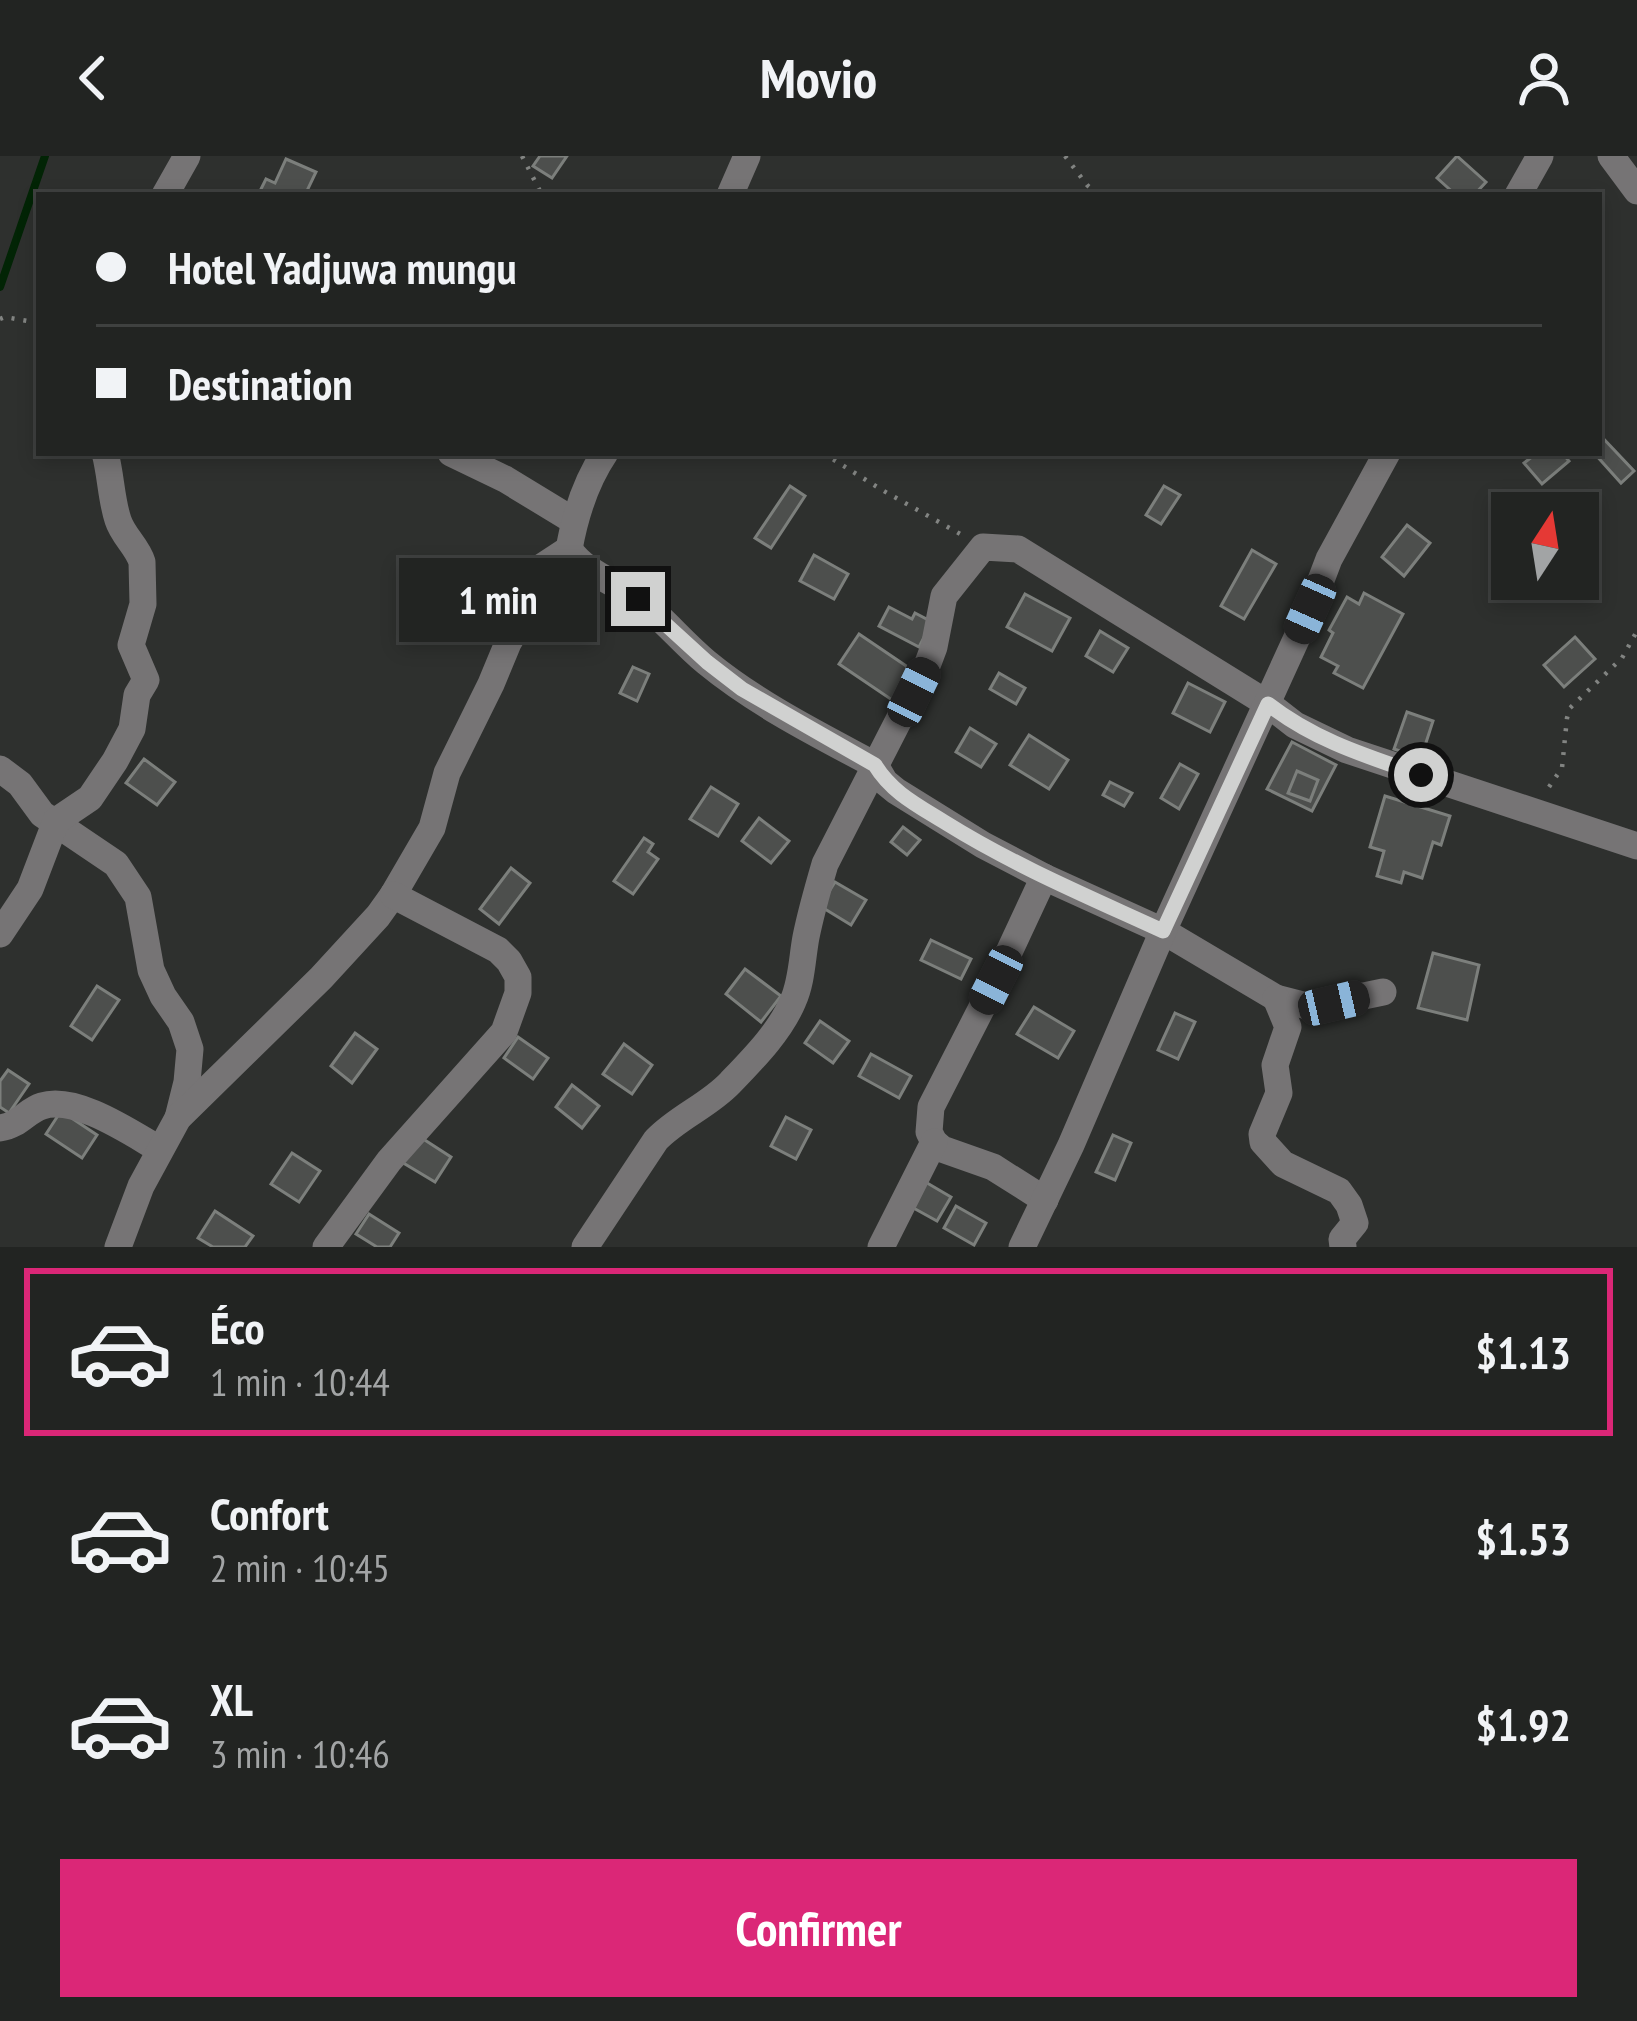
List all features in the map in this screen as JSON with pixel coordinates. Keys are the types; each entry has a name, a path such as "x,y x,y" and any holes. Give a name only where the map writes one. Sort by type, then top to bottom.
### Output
{"street":[{"path":"167,192 187,156"},
{"path":"731,192 747,156"},
{"path":"1521,192 1540,156"},
{"path":"1610,156 1637,191"},
{"path":"0,934 30,890 56,821 90,798 115,761 132,729 137,695 146,680 131,645 143,604 141,555 118,520 106,456"},
{"path":"458,456 505,479 572,535"},
{"path":"602,456 572,535 573,556 638,599 742,689 875,765 896,791 983,845 1163,931 1276,998 1311,1007 1383,992"},
{"path":"1022,1247 1329,559 1385,456"},
{"path":"118,1247 141,1186 178,1118 321,978 393,895 432,828 447,773 523,617 530,583 572,535"},
{"path":"585,1247 656,1140 727,1087 784,1018 800,976 825,864 928,663 944,596 983,547 1018,549 1295,725 1347,750 1637,846"},
{"path":"0,770 20,784 42,814 110,858"},
{"path":"90,798 98,834 138,897 151,970 187,1034 189,1065 178,1118"},
{"path":"1044,877 931,1107 928,1132 942,1149 993,1167 1045,1200"},
{"path":"326,1247 388,1161 504,1032 518,993 518,977 498,950 393,895"},
{"path":"1276,998 1288,1027 1275,1065 1279,1093 1263,1142 1283,1164 1340,1191 1355,1223 1342,1239 1343,1247"},
{"path":"0,1128 17,1124 39,1106 60,1104 103,1118 159,1149"},
{"path":"881,1247 934,1142"}],"path":[{"path":"522,156 540,192"},
{"path":"1065,156 1095,192"},
{"path":"0,319 36,322"},
{"path":"829,456 983,547"},
{"path":"1533,812 1562,768 1570,708 1622,658 1637,631"}],"building":[{"path":"540,156 567,156 552,178 533,166"},
{"path":"1457,156 1486,182 1477,192 1453,192 1437,178"},
{"path":"286,159 316,172 306,192 260,192 266,179 275,183"},
{"path":"1602,437 1634,471 1621,483 1597,456 1602,456"},
{"path":"1533,456 1565,456 1569,461 1542,484 1524,463"},
{"path":"790,486 805,496 771,548 755,538"},
{"path":"1164,486 1180,495 1161,524 1146,515"},
{"path":"1407,525 1430,543 1404,576 1382,557"},
{"path":"1252,550 1276,564 1244,619 1221,606"},
{"path":"814,555 848,574 834,599 800,581"},
{"path":"1364,593 1403,614 1363,688 1334,673 1338,666 1321,657 1347,597 1359,604"},
{"path":"1025,594 1070,618 1052,651 1007,627"},
{"path":"889,607 912,619 915,613 932,622 919,647 879,626"},
{"path":"1100,631 1128,648 1113,672 1086,656"},
{"path":"859,634 918,674 898,704 839,664"},
{"path":"1575,637 1595,659 1564,687 1544,665"},
{"path":"633,667 649,674 637,701 620,693"},
{"path":"999,673 1025,688 1016,704 990,689"},
{"path":"1188,683 1225,702 1210,732 1173,713"},
{"path":"1407,712 1433,721 1421,758 1394,749"},
{"path":"970,728 996,744 981,767 956,752"},
{"path":"1029,735 1068,760 1049,789 1010,765"},
{"path":"1292,742 1336,765 1312,811 1267,789"},
{"path":"144,759 175,782 157,805 126,783"},
{"path":"1180,764 1198,774 1179,809 1161,798"},
{"path":"1297,771 1318,780 1310,801 1288,793"},
{"path":"1110,782 1132,793 1124,806 1103,795"},
{"path":"711,787 738,804 718,836 690,819"},
{"path":"1385,796 1450,816 1441,845 1433,842 1422,878 1404,872 1401,883 1377,876 1384,851 1370,847"},
{"path":"759,818 789,841 771,863 742,841"},
{"path":"903,827 920,840 907,855 891,842"},
{"path":"644,838 653,844 648,852 658,859 633,894 614,881"},
{"path":"511,868 530,883 499,924 480,909"},
{"path":"835,882 866,900 851,925 820,906"},
{"path":"931,940 971,959 961,979 921,960"},
{"path":"1433,953 1479,965 1467,1020 1418,1008"},
{"path":"745,969 781,996 761,1022 726,994"},
{"path":"97,986 119,1000 92,1040 71,1026"},
{"path":"1034,1007 1074,1031 1058,1058 1017,1034"},
{"path":"1175,1013 1195,1022 1178,1059 1158,1050"},
{"path":"820,1021 849,1041 833,1063 805,1043"},
{"path":"355,1033 377,1049 352,1083 331,1066"},
{"path":"518,1037 548,1058 533,1079 504,1058"},
{"path":"624,1044 652,1065 632,1094 603,1074"},
{"path":"871,1054 911,1076 899,1098 859,1076"},
{"path":"8,1070 29,1084 9,1113 0,1107 0,1081"},
{"path":"572,1085 599,1106 582,1128 556,1107"},
{"path":"61,1111 97,1135 82,1158 46,1134"},
{"path":"786,1117 811,1130 796,1159 771,1146"},
{"path":"417,1135 451,1157 435,1182 400,1161"},
{"path":"1113,1135 1131,1143 1115,1180 1096,1172"},
{"path":"292,1153 320,1171 299,1202 271,1184"},
{"path":"922,1180 951,1197 937,1221 908,1205"},
{"path":"956,1206 986,1223 974,1245 944,1228"},
{"path":"215,1211 253,1236 245,1247 213,1247 198,1238"},
{"path":"369,1214 399,1233 390,1247 377,1247 356,1234"}],"waterway":[{"path":"0,287 45,156"}],"route":[{"path":"638,599 742,689 875,765 888,784 913,802 1044,877 1163,931 1268,704 1295,725 1347,750 1421,775"}]}
